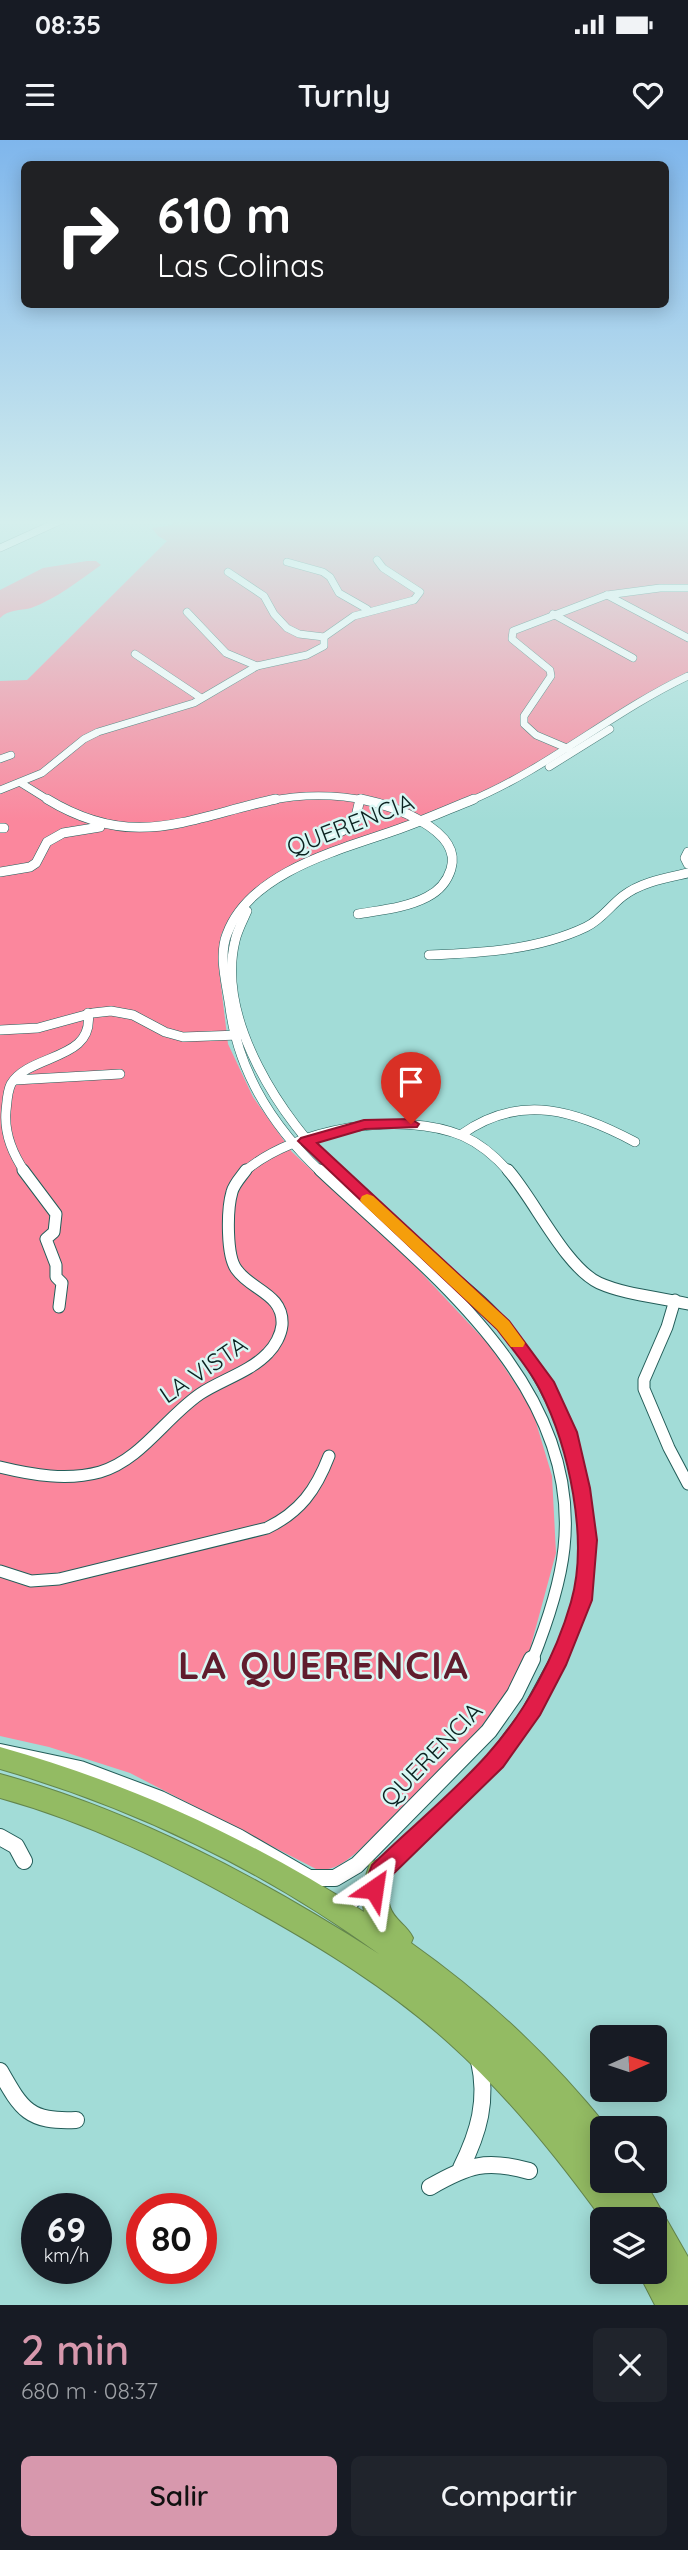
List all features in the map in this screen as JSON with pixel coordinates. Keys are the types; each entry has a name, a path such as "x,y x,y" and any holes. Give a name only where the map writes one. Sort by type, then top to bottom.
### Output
{"highway":[{"path":"0,1758 85,1784 169,1818 253,1861 339,1911 433,1974 491,2023 548,2080"},
{"path":"0,1783 62,1796 139,1826 203,1857 301,1911 320,1914 339,1911"},
{"path":"0,1783 97,1816 188,1858 311,1927 370,1965 435,2011 469,2043 553,2131 612,2207"},
{"path":"380,1872 374,1898 380,1920 395,1935 471,1991 510,2026 548,2080 590,2131"},
{"path":"667,2251 688,2288"},
{"path":"661,2284 673,2305"}],"street":[{"path":"198,620 216,645 226,653 257,666"},
{"path":"280,620 287,628 299,634 324,637 343,620"},
{"path":"537,620 517,628 511,635 518,645 550,670 551,676 524,716 524,723 536,735 570,750"},
{"path":"564,620 633,658"},
{"path":"654,620 688,638"},
{"path":"0,790 21,783 52,766 84,739 98,732 178,709 257,666 319,650 326,642 324,637"},
{"path":"135,654 152,662 185,691 201,698"},
{"name":"QUERENCIA","path":"0,1752 49,1761 146,1795 227,1832 315,1880 334,1879 350,1871 387,1831 465,1758 502,1714 536,1653 556,1588 565,1538 561,1487 549,1435 528,1392 489,1332 421,1256 306,1141 263,1079 239,1011 231,957 234,934 251,906 271,887 294,874 513,788 656,691 688,676"},
{"name":"QUERENCIA","path":"570,750 688,681"},
{"path":"0,759 11,755"},
{"path":"21,783 83,818 110,826"},
{"path":"0,873 30,867 36,863 47,842 62,833 110,826 144,829 174,826 206,820 264,802 302,796 360,799 424,823 444,838 452,850 451,872 443,886 428,898 358,914"},
{"path":"332,836 354,825 360,799"},
{"name":"QUERENCIA","path":"339,1911 350,1905 507,1747 532,1709 559,1659 582,1600 588,1540 581,1488 568,1432 548,1387 503,1325 293,1145 251,1082 234,1036 223,958 226,935 238,912 265,885 304,864 424,823"},
{"path":"688,852 685,858 688,864"},
{"path":"429,955 517,947 580,929 597,921 635,889 667,877 688,873"},
{"path":"0,1030 44,1027 88,1013 125,1012 179,1036 205,1038 246,1035"},
{"path":"59,1307 62,1283 56,1277 56,1265 46,1239 54,1232 56,1214 13,1153 6,1129 4,1099 15,1080 35,1065 77,1045 88,1036 92,1021 88,1013"},
{"path":"234,1036 243,1040 253,1067 263,1079"},
{"path":"15,1080 120,1074"},
{"path":"261,1098 274,1109 291,1134 306,1141"},
{"path":"462,1134 488,1119 542,1110 587,1118 635,1142"},
{"path":"293,1145 345,1128 386,1123 435,1127 462,1134 479,1143 503,1162 585,1275 612,1288 688,1304"},
{"name":"LA VISTA","path":"0,1467 51,1478 79,1478 116,1467 141,1449 164,1423 194,1399 267,1353 279,1337 283,1320 271,1296 244,1279 233,1266 229,1209 234,1186 246,1170 267,1154 293,1145"},
{"path":"675,1300 644,1380 644,1389 688,1485"},
{"path":"0,1571 32,1581 59,1579 267,1528 292,1517 311,1496 329,1456"},
{"path":"536,1653 559,1659"},
{"path":"426,1796 444,1811"},
{"path":"0,1837 16,1846 24,1861"},
{"path":"461,2168 481,2126 484,2106 481,2070 469,2043"},
{"path":"0,2071 20,2105 34,2117 48,2123 76,2120"},
{"path":"430,2187 474,2163 493,2162 529,2171"}],"shaded area":[{"name":"LA QUERENCIA","path":"87,620 688,620 688,674 669,681 516,779 355,843 296,863 261,884 232,913 221,935 218,961 228,1044 253,1097 292,1152 414,1265 490,1346 532,1409 552,1476 556,1553 530,1649 505,1696 461,1752 356,1853 329,1869 318,1870 130,1773 49,1747 0,1736 0,681 27,680"}],"slow traffic":[{"path":"367,1200 476,1299 517,1343"}],"district":[{"name":"LA QUERENCIA","path":"324,1665"}],"route":[{"path":"374,1889 380,1872 496,1760 532,1709 559,1659 582,1600 588,1540 576,1460 568,1432 548,1387 530,1360 503,1325 306,1141 345,1128 386,1123 411,1124"}]}
